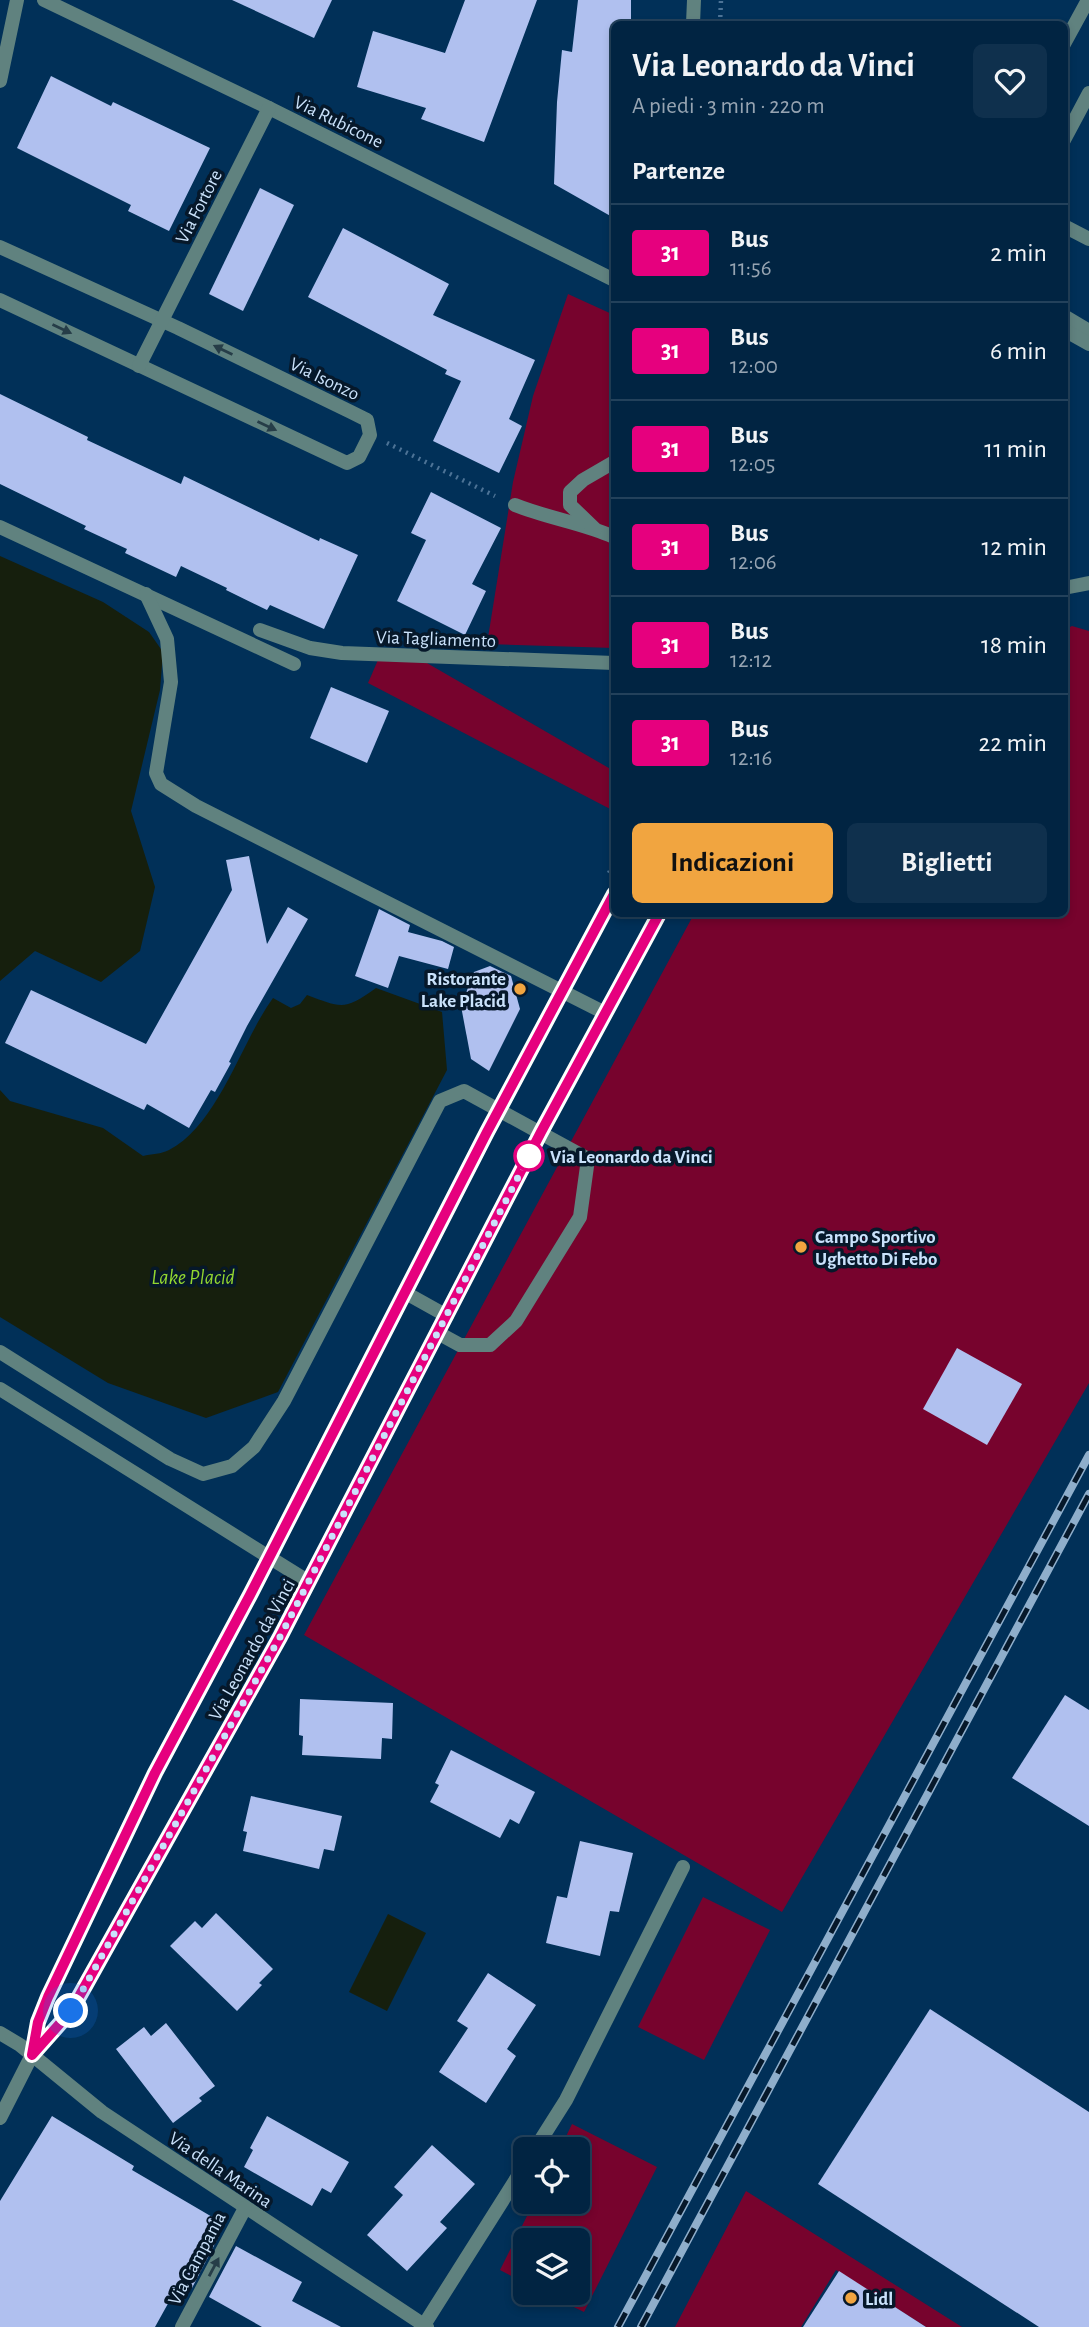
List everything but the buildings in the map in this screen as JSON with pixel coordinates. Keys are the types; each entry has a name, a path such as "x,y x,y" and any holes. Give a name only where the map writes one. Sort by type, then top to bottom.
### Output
{"street":[{"path":"0,81 17,0"},
{"name":"Via Rubicone","path":"44,0 269,108 611,279"},
{"path":"692,21 694,0"},
{"path":"1068,37 1088,0"},
{"path":"1068,132 1089,93"},
{"name":"Via Fortore","path":"162,321 269,108"},
{"path":"1068,228 1089,239"},
{"name":"Via Isonzo","path":"0,247 162,321 367,420 370,435"},
{"path":"0,300 347,463 359,457 370,435"},
{"path":"1068,318 1089,331"},
{"path":"139,366 162,321"},
{"path":"1068,332 1089,344"},
{"path":"596,530 570,505 570,492 583,480 611,464"},
{"path":"515,505 611,536"},
{"path":"0,527 294,664"},
{"path":"1068,587 1089,583"},
{"path":"146,594 167,639 172,682 156,773 161,784 196,806 605,1013"},
{"name":"Via Tagliamento","path":"260,630 310,649 342,653 611,663"},
{"name":"Via Leonardo da Vinci","path":"32,2055 38,2022 48,1997 155,1773 611,900"},
{"name":"Via Leonardo da Vinci","path":"0,2118 32,2055 71,2011 309,1582 541,1132 657,917"},
{"path":"0,1352 170,1459 202,1474 232,1466 254,1447 284,1401 440,1101 464,1091 588,1159 580,1217 516,1321 490,1345 460,1345 438,1334"},
{"path":"404,1292 447,1316"},
{"path":"0,1388 309,1582"},
{"path":"543,2137 566,2100 683,1867"},
{"name":"Via della Marina","path":"0,2033 32,2055 102,2112 426,2326"},
{"path":"426,2326 513,2185"},
{"name":"Via Campania","path":"182,2327 245,2208"}],"path":[{"path":"720,21 721,0"},
{"path":"370,435 515,505"}],"shaded area":[{"path":"568,294 611,314 611,648 487,644 513,482 533,396"},
{"name":"Campo Sportivo Ughetto Di Febo","path":"1072,626 1089,631 1089,1383 782,1912 304,1635 692,917 1068,917 1068,628"},
{"path":"420,659 611,769 611,809 368,683 378,660"},
{"path":"703,1897 770,1930 704,2060 638,2027"},
{"path":"572,2124 657,2167 590,2300 590,2228 521,2228 528,2214 590,2214 590,2137 566,2137"},
{"path":"746,2191 962,2327 926,2327 836,2270 801,2327 675,2327"},
{"path":"513,2244 513,2277 500,2270"},
{"path":"570,2305 588,2305 584,2312"}],"water":[{"path":"0,556 103,602 149,632 163,652 160,690 131,811 155,887 140,951 101,982 35,951 0,981"},
{"name":"Lake Placid","path":"376,988 442,1012 447,1070 278,1392 206,1418 108,1383 0,1317 0,1090 10,1101 103,1128 143,1156 163,1152 186,1138 215,1103 273,998 291,1008 300,1004 307,995 343,1005 357,1001"},
{"path":"388,1914 426,1933 387,2011 349,1992"}],"railway":[{"path":"618,2327 1089,1455"},
{"path":"641,2327 1089,1494"}],"bus line":[{"name":"31","path":"611,900 487,1132 250,1595 155,1773 48,1997 38,2022 32,2055 71,2011 280,1637 541,1132 657,917"}],"place":[{"name":"Ristorante Lake Placid","path":"520,989"},
{"name":"Via Leonardo da Vinci","path":"529,1156"},
{"name":"Campo Sportivo Ughetto Di Febo","path":"801,1247"},
{"name":"Lidl","path":"851,2298"}],"route":[{"path":"71,2011 323,1558 529,1156"}]}
